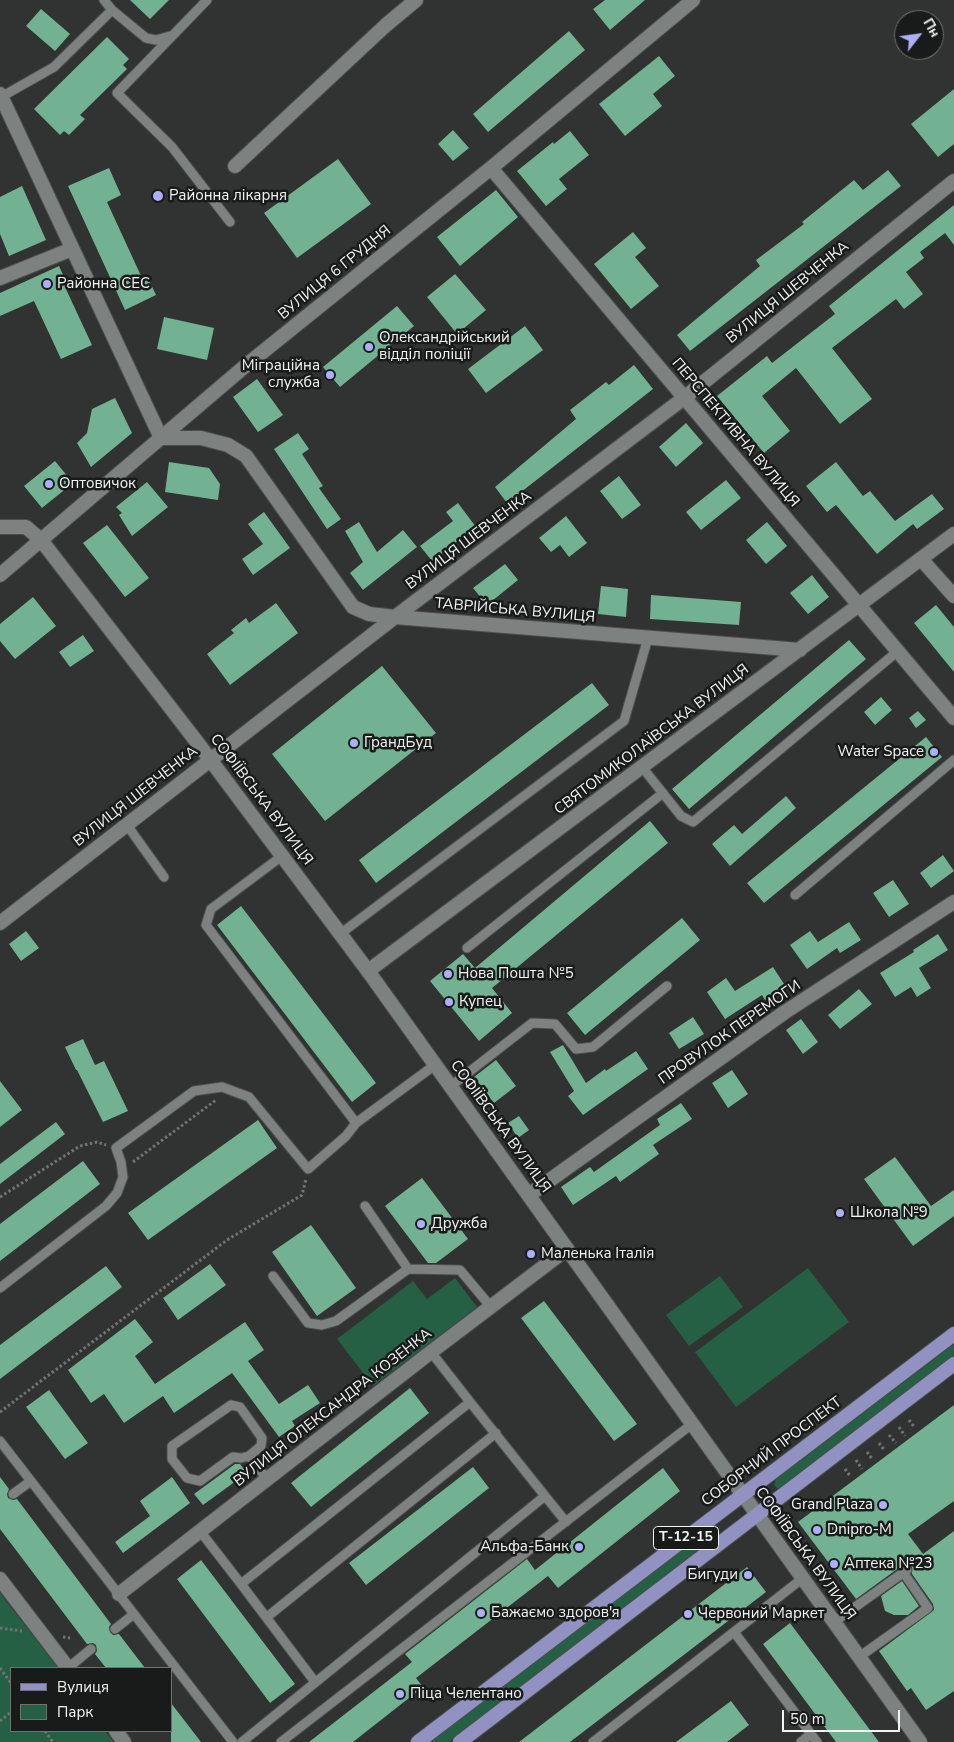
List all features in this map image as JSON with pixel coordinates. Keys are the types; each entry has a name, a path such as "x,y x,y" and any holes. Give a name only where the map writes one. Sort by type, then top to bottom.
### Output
{"main road":[{"name":"СОБОРНИЙ ПРОСПЕКТ","path":"418,1742 954,1334"},
{"name":"Т-12-15","path":"460,1742 954,1364"}],"street":[{"path":"235,166 386,25 416,0"},
{"name":"ВУЛИЦЯ 6 ГРУДНЯ","path":"0,575 244,367 491,168 693,0"},
{"path":"0,96 161,438"},
{"name":"ПЕРСПЕКТИВНА ВУЛИЦЯ","path":"491,168 954,718"},
{"name":"ВУЛИЦЯ ШЕВЧЕНКА","path":"0,923 90,857 127,825 395,617 684,398 954,181"},
{"path":"0,278 72,249"},
{"name":"ТАВРІЙСЬКА ВУЛИЦЯ","path":"161,438 201,438 228,444 246,456 353,607 369,614 800,650"},
{"path":"0,528 26,528 41,540"},
{"name":"СВЯТОМИКОЛАЇВСЬКА ВУЛИЦЯ","path":"368,971 954,534"},
{"name":"СОФІЇВСЬКА ВУЛИЦЯ","path":"41,540 211,760 368,971 920,1742"},
{"path":"921,560 954,596"},
{"name":"ПРОВУЛОК ПЕРЕМОГИ","path":"528,1195 784,1012 954,902"},
{"name":"ВУЛИЦЯ ОЛЕКСАНДРА КОЗЕНКА","path":"119,1594 567,1249"},
{"path":"0,1579 67,1667"}],"lane":[{"path":"104,0 112,10 146,38 161,40 173,35"},
{"path":"207,0 117,93 172,147 230,222"},
{"path":"0,96 54,67 112,10"},
{"path":"340,934 624,721 648,638"},
{"path":"642,767 681,816 693,822 898,651"},
{"path":"796,895 954,760"},
{"path":"468,948 663,793"},
{"path":"127,825 164,877"},
{"path":"282,856 211,909 206,925 356,1123"},
{"path":"451,1086 532,1023 555,1024 576,1049 593,1047 667,986"},
{"path":"0,1288 106,1206 117,1193 123,1177 121,1162 116,1148 194,1091 222,1087 249,1097 308,1169 346,1136 356,1123 435,1065"},
{"path":"365,1206 408,1269"},
{"path":"273,1276 308,1323 322,1325 336,1321 408,1269 460,1270 490,1307"},
{"path":"431,1352 566,1522"},
{"path":"241,1584 470,1402"},
{"path":"230,1405 240,1407 262,1438 261,1446 249,1456 233,1457 200,1480 187,1478 172,1460 172,1446 230,1405"},
{"path":"281,1742 692,1424"},
{"path":"267,1617 496,1434"},
{"path":"0,1441 233,1742"},
{"path":"249,1456 267,1479"},
{"path":"13,1494 30,1481"},
{"path":"242,1742 546,1496"},
{"path":"200,1531 315,1682"},
{"path":"834,1622 906,1571 928,1608 859,1657"},
{"path":"593,1742 803,1578"},
{"path":"115,1629 134,1614"},
{"path":"734,1632 814,1738 800,1742"},
{"path":"69,1667 91,1649"}],"path":[{"path":"122,1170 230,1090"},
{"path":"0,1197 80,1146 97,1142 116,1148"},
{"path":"0,1412 227,1240 302,1195 308,1169"},
{"path":"909,1420 915,1428"},
{"path":"899,1428 905,1436"},
{"path":"889,1435 896,1443"},
{"path":"879,1443 885,1451"},
{"path":"867,1452 873,1460"},
{"path":"856,1460 862,1469"},
{"path":"844,1469 851,1477"},
{"path":"0,1668 10,1682"}],"green space":[{"path":"808,1268 849,1322 736,1407 695,1352"},
{"path":"720,1276 743,1307 689,1346 666,1315"},
{"path":"455,1278 477,1307 373,1386 337,1339 413,1281 427,1299"},
{"path":"954,1344 954,1358 785,1488 778,1489 774,1485 776,1479"},
{"path":"710,1527 716,1527 719,1531 718,1536 449,1742 426,1742"},
{"path":"0,1593 57,1667 10,1667 10,1732 106,1732 114,1742 0,1742"}],"building":[{"path":"130,0 169,0 150,19"},
{"path":"605,0 645,0 610,30 593,9"},
{"path":"41,9 70,34 55,51 26,26"},
{"path":"569,31 585,50 488,132 473,114"},
{"path":"107,37 129,59 123,65 127,69 80,115 85,119 69,135 64,131 60,135 34,109"},
{"path":"659,56 675,76 653,94 662,106 625,136 599,104"},
{"path":"954,89 954,144 938,157 911,124"},
{"path":"453,130 469,148 453,161 438,144"},
{"path":"570,131 589,155 559,179 567,189 546,206 517,171"},
{"path":"338,159 371,204 297,258 264,213"},
{"path":"109,168 121,195 107,202 142,278 147,276 156,295 125,310 68,186"},
{"path":"888,170 901,186 690,351 677,335 760,266 756,260 804,224 802,222 854,180 863,190"},
{"path":"22,186 46,240 9,256 0,234 0,197"},
{"path":"496,190 518,217 460,266 437,237"},
{"path":"954,205 954,245 945,233 920,252 924,258 906,272 923,294 904,309 896,299 832,348 872,399 840,424 796,368 762,396 790,431 764,453 717,396 767,356 772,363 835,314 829,306"},
{"path":"633,232 646,248 635,257 659,286 631,309 594,264"},
{"path":"59,266 68,286 65,287 92,345 61,359 34,301 0,316 0,293"},
{"path":"455,274 486,310 457,334 427,297"},
{"name":"Олександрійський відділ поліції","path":"397,306 414,326 340,387 323,367"},
{"path":"164,317 214,328 207,360 157,349"},
{"path":"525,326 543,350 486,393 468,369"},
{"path":"634,365 653,389 507,503 495,487 576,419 570,410 606,382 609,385"},
{"path":"257,379 283,415 258,432 233,397"},
{"path":"115,398 132,433 91,467 77,443 87,433 92,409"},
{"path":"686,423 703,443 676,467 659,447"},
{"path":"298,433 309,449 302,454 323,486 319,488 341,519 327,529 274,449"},
{"name":"Оптовичок","path":"55,461 73,483 42,508 24,486"},
{"path":"169,462 209,468 220,484 218,500 165,492"},
{"path":"836,462 863,496 870,491 895,521 932,494 944,509 917,529 913,524 877,554 836,505 827,512 806,486"},
{"path":"619,476 641,505 622,519 600,491"},
{"path":"726,480 741,498 701,530 686,512"},
{"path":"147,482 168,507 132,536 119,515 122,513 116,507"},
{"path":"458,503 476,527 432,561 420,546 453,521 446,512"},
{"path":"264,512 290,548 253,575 242,559 263,544 248,524"},
{"path":"566,516 587,543 569,557 560,545 551,552 539,538"},
{"path":"359,522 377,552 403,530 417,547 363,590 350,573 363,562 345,531"},
{"path":"767,522 787,546 766,564 746,540"},
{"path":"107,525 149,578 125,597 83,543"},
{"path":"505,564 518,580 487,605 473,588"},
{"path":"812,575 829,597 808,614 790,593"},
{"path":"601,586 628,589 626,617 598,614"},
{"path":"651,595 741,602 739,625 650,619"},
{"path":"33,597 56,626 15,659 0,641 0,624"},
{"path":"276,603 298,633 230,685 207,654 234,633 231,630 246,618 249,623"},
{"path":"936,605 954,627 954,672 914,623"},
{"path":"83,635 94,651 70,667 59,652"},
{"path":"849,640 866,659 689,809 672,789"},
{"name":"ГрандБуд","path":"382,666 436,733 325,821 272,754"},
{"path":"592,683 609,705 376,883 359,860"},
{"path":"881,697 892,710 875,725 864,712"},
{"path":"918,711 926,720 916,728 909,718"},
{"path":"926,737 942,757 764,903 747,883"},
{"path":"786,796 796,808 730,866 712,844 734,825 742,834"},
{"path":"650,821 668,843 492,988 512,1013 479,1041 430,981 463,954 475,968"},
{"path":"943,855 954,871 931,888 920,873"},
{"path":"893,880 909,904 889,917 873,893"},
{"path":"241,906 376,1083 352,1102 217,925"},
{"path":"682,918 700,940 585,1035 567,1013"},
{"path":"849,922 861,940 840,953 837,948 807,969 790,945 810,931 818,942"},
{"path":"26,931 39,948 21,961 9,944"},
{"path":"938,934 948,950 919,968 931,988 917,997 911,987 895,997 880,973 914,952 913,950"},
{"path":"773,967 786,987 765,1000 762,995 725,1019 707,992 726,978 735,991"},
{"path":"859,989 872,1004 840,1029 828,1015"},
{"path":"693,1017 704,1034 679,1049 669,1033"},
{"path":"801,1019 818,1042 803,1054 786,1030"},
{"path":"83,1039 95,1065 104,1061 128,1111 103,1122 65,1047"},
{"path":"563,1045 586,1083 605,1069 606,1071 636,1051 648,1069 583,1115 568,1096 574,1091 550,1052"},
{"path":"496,1060 516,1086 494,1103 474,1077"},
{"path":"732,1070 748,1094 728,1108 712,1083"},
{"path":"0,1081 22,1110 0,1127"},
{"path":"681,1103 692,1119 653,1145 659,1154 620,1182 616,1176 573,1205 561,1187 590,1167 594,1172 660,1125 657,1119"},
{"path":"519,1116 529,1130 518,1138 508,1123"},
{"path":"258,1120 277,1148 148,1240 128,1213"},
{"path":"56,1122 65,1134 0,1184 0,1164"},
{"path":"895,1157 931,1206 954,1190 954,1216 913,1246 864,1179"},
{"path":"83,1161 100,1184 0,1261 0,1224"},
{"path":"422,1178 468,1239 436,1263 428,1263 385,1206"},
{"path":"311,1225 356,1288 317,1316 272,1252"},
{"path":"210,1264 226,1285 178,1320 163,1298"},
{"path":"106,1266 122,1287 0,1379 0,1345"},
{"path":"544,1301 637,1424 614,1441 521,1318"},
{"path":"135,1319 153,1342 135,1356 155,1384 245,1322 264,1350 248,1361 279,1404 308,1385 320,1403 292,1421 295,1426 279,1437 232,1373 174,1413 163,1396 124,1423 104,1394 91,1403 68,1370"},
{"path":"410,1388 429,1413 311,1507 291,1483"},
{"path":"49,1390 88,1443 65,1459 26,1407"},
{"name":"Grand Plaza","path":"954,1405 954,1501 908,1534 923,1554 954,1531 954,1691 926,1710 911,1688 907,1691 879,1651 934,1610 933,1604 912,1574 912,1567 907,1564 900,1567 856,1599 798,1522"},
{"path":"235,1464 240,1464 247,1473 203,1505 194,1494"},
{"path":"473,1467 489,1488 366,1585 349,1563"},
{"path":"663,1468 680,1491 558,1588 548,1576 416,1678 423,1687 353,1742 309,1742 412,1662 405,1654 527,1559 535,1570"},
{"path":"0,1477 9,1489 8,1498 17,1499 111,1624 109,1627 110,1632 113,1635 119,1634 144,1667 105,1667 95,1654 97,1651 96,1645 93,1643 87,1644 0,1529"},
{"path":"172,1477 190,1503 123,1553 115,1542 150,1516 140,1501"},
{"path":"201,1560 295,1684 270,1703 177,1579"},
{"path":"747,1567 766,1592 570,1742 519,1742"},
{"path":"902,1581 919,1606 908,1615 894,1615 885,1611 881,1596"},
{"path":"790,1623 879,1742 836,1742 763,1644"},
{"path":"731,1701 749,1725 727,1742 676,1742"},
{"path":"172,1704 201,1742 171,1742 172,1732"}],"place":[{"name":"Районна лікарня","path":"158,196"},
{"name":"Районна СЕС","path":"47,284"},
{"name":"Олександрійський відділ поліції","path":"369,347"},
{"name":"Міграційна служба","path":"330,375"},
{"name":"Оптовичок","path":"49,484"},
{"name":"ГрандБуд","path":"354,743"},
{"name":"Water Space","path":"934,752"},
{"name":"Нова Пошта №5","path":"448,974"},
{"name":"Купец","path":"449,1002"},
{"name":"Школа №9","path":"840,1213"},
{"name":"Дружба","path":"421,1224"},
{"name":"Маленька Італія","path":"531,1254"},
{"name":"Grand Plaza","path":"883,1505"},
{"name":"Dnipro-M","path":"817,1530"},
{"name":"Альфа-Банк","path":"579,1547"},
{"name":"Аптека №23","path":"834,1564"},
{"name":"Бигуди","path":"748,1575"},
{"name":"Бажаємо здоров'я","path":"481,1613"},
{"name":"Червоний Маркет","path":"688,1614"},
{"name":"Піца Челентано","path":"400,1694"}]}
